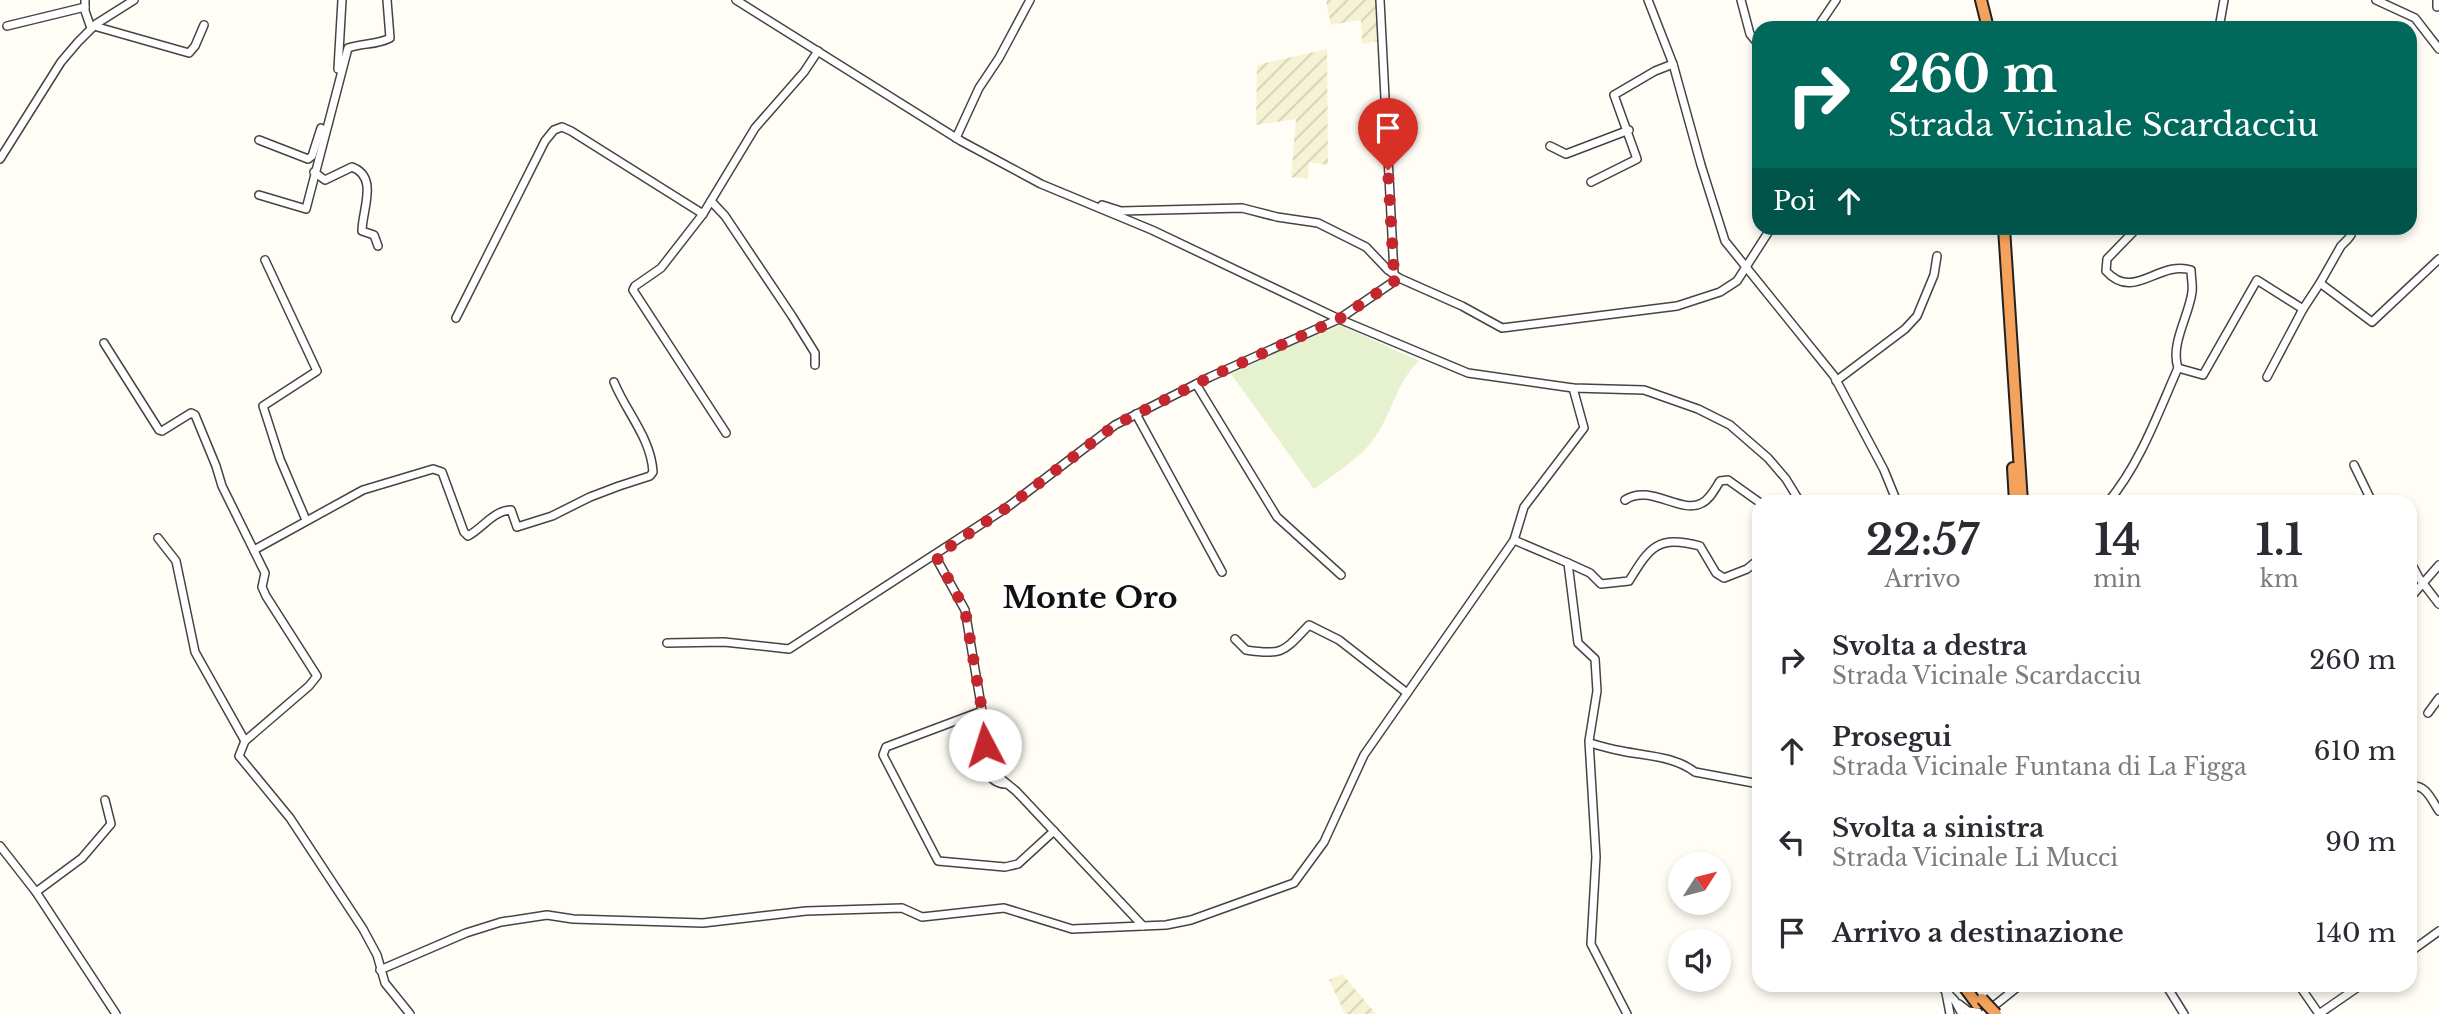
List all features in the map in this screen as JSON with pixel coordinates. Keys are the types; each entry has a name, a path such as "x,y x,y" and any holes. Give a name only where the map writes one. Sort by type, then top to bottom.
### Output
{"highway":[{"path":"1975,0 1980,21"},
{"path":"1981,0 1986,21"},
{"path":"1997,235 2015,495"},
{"path":"2004,235 2022,495"},
{"path":"1969,992 1983,1010"},
{"path":"1974,992 1983,1010"}],"street":[{"path":"0,159 61,62 93,27 134,0"},
{"path":"259,140 308,159 312,156 339,64 342,0"},
{"path":"259,195 306,209 348,48 381,43 390,38 387,0"},
{"path":"736,0 956,138 1041,184 1152,230 1339,319 1468,373 1573,388 1644,390 1699,409 1730,425 1768,458 1796,495"},
{"path":"956,138 979,88 999,58 1030,0"},
{"path":"1380,0 1397,276"},
{"path":"1648,0 1672,64 1726,241 1836,381 1884,470 1893,495"},
{"path":"1741,0 1752,37"},
{"path":"1822,21 1836,0"},
{"path":"2220,21 2224,0"},
{"path":"2376,0 2415,18 2439,49"},
{"path":"7,26 85,3 93,27"},
{"path":"93,27 190,53 204,26"},
{"path":"726,433 633,290 661,268 703,215 755,128 804,72 818,51"},
{"path":"1591,182 1637,160 1629,130 1614,95 1672,64"},
{"path":"456,318 502,223 545,141 554,130 562,127 571,131 703,215"},
{"path":"1550,146 1566,154 1629,130"},
{"path":"314,172 325,180 352,167 360,170 368,190 362,231 374,235 378,246"},
{"path":"1070,196 1121,211 1242,208 1318,223 1366,247 1397,276 1502,328 1677,306 1720,292 1737,281 1766,235"},
{"path":"711,201 725,216 792,316 815,353 815,365"},
{"path":"2113,495 2148,436 2178,368 2178,343 2193,290 2191,270 2171,269 2132,284 2117,281 2106,271 2107,259 2130,235"},
{"path":"2267,377 2341,246 2350,235"},
{"path":"1836,381 1905,330 1917,316 1934,275 1937,256"},
{"path":"2320,283 2372,322 2439,259"},
{"path":"265,260 317,371 262,406 280,459 306,520"},
{"path":"667,643 724,642 789,649 1009,506 1115,425 1196,384 1339,319 1397,276"},
{"path":"2178,368 2203,375 2257,280 2304,309"},
{"path":"104,343 159,430 162,431 191,413 195,415 222,486 265,573 262,587 266,596 317,676 309,686 244,741 239,756 296,827 363,929 377,955 385,983 410,1014"},
{"path":"254,550 363,490 433,469 442,472 464,532 468,536 479,530 496,513 511,510 517,527 552,516 619,485 650,476 653,472 652,463 646,443 632,415 622,403 614,382"},
{"path":"1196,384 1277,517 1341,575"},
{"path":"380,970 466,933 501,922 547,915 573,919 703,923 806,911 902,908 922,917 1004,908 1072,929 1143,926 1191,920 1294,883 1324,842 1364,755 1514,540 1524,507 1584,428 1573,388"},
{"path":"1136,414 1222,572"},
{"path":"2354,465 2369,495"},
{"path":"1625,500 1631,496 1648,495 1698,505 1710,496 1720,481 1728,480 1752,497"},
{"path":"158,538 176,561 195,652 244,741"},
{"path":"1514,540 1590,573 1601,584 1629,581 1642,559 1656,545 1667,542 1700,546 1716,573 1724,578 1739,573 1752,564"},
{"path":"934,557 965,610 985,745 993,768 1005,784 1054,831 1143,926"},
{"path":"1568,563 1578,643 1595,660 1597,691 1590,743 1597,857 1591,944 1627,1014"},
{"path":"2417,588 2439,565"},
{"path":"2417,574 2439,604"},
{"path":"1235,639 1246,650 1280,652 1309,625 1339,640 1407,693"},
{"path":"2428,713 2439,698"},
{"path":"981,711 886,747 883,755 938,861 1006,867 1018,864 1054,831"},
{"path":"1590,743 1623,752 1655,756 1695,772 1752,783"},
{"path":"2417,787 2424,789 2439,811"},
{"path":"36,892 82,858 111,824 104,800"},
{"path":"0,846 36,892 116,1014"},
{"path":"2417,946 2439,931"},
{"path":"1944,992 1950,1014"},
{"path":"1946,992 1963,1008 1983,1010 2010,992"},
{"path":"2170,992 2184,1014"},
{"path":"2304,992 2319,1014 2351,992"},
{"path":"1955,1001 1962,1014"}],"shaded area":[{"path":"1326,0 1376,0 1379,41 1362,44 1361,20 1331,25"},
{"path":"1327,49 1328,165 1309,162 1308,179 1291,177 1296,119 1256,125 1257,65"},
{"path":"1342,974 1376,1014 1345,1014 1329,980"}],"green space":[{"path":"1340,325 1419,361 1399,389 1373,440 1353,460 1314,489 1231,374 1323,330"}],"district":[{"name":"Monte Oro","path":"1090,598"}],"route":[{"path":"985,745 982,710 965,610 936,556 1009,506 1115,425 1210,377 1339,319 1399,278 1394,274 1388,170"}]}
